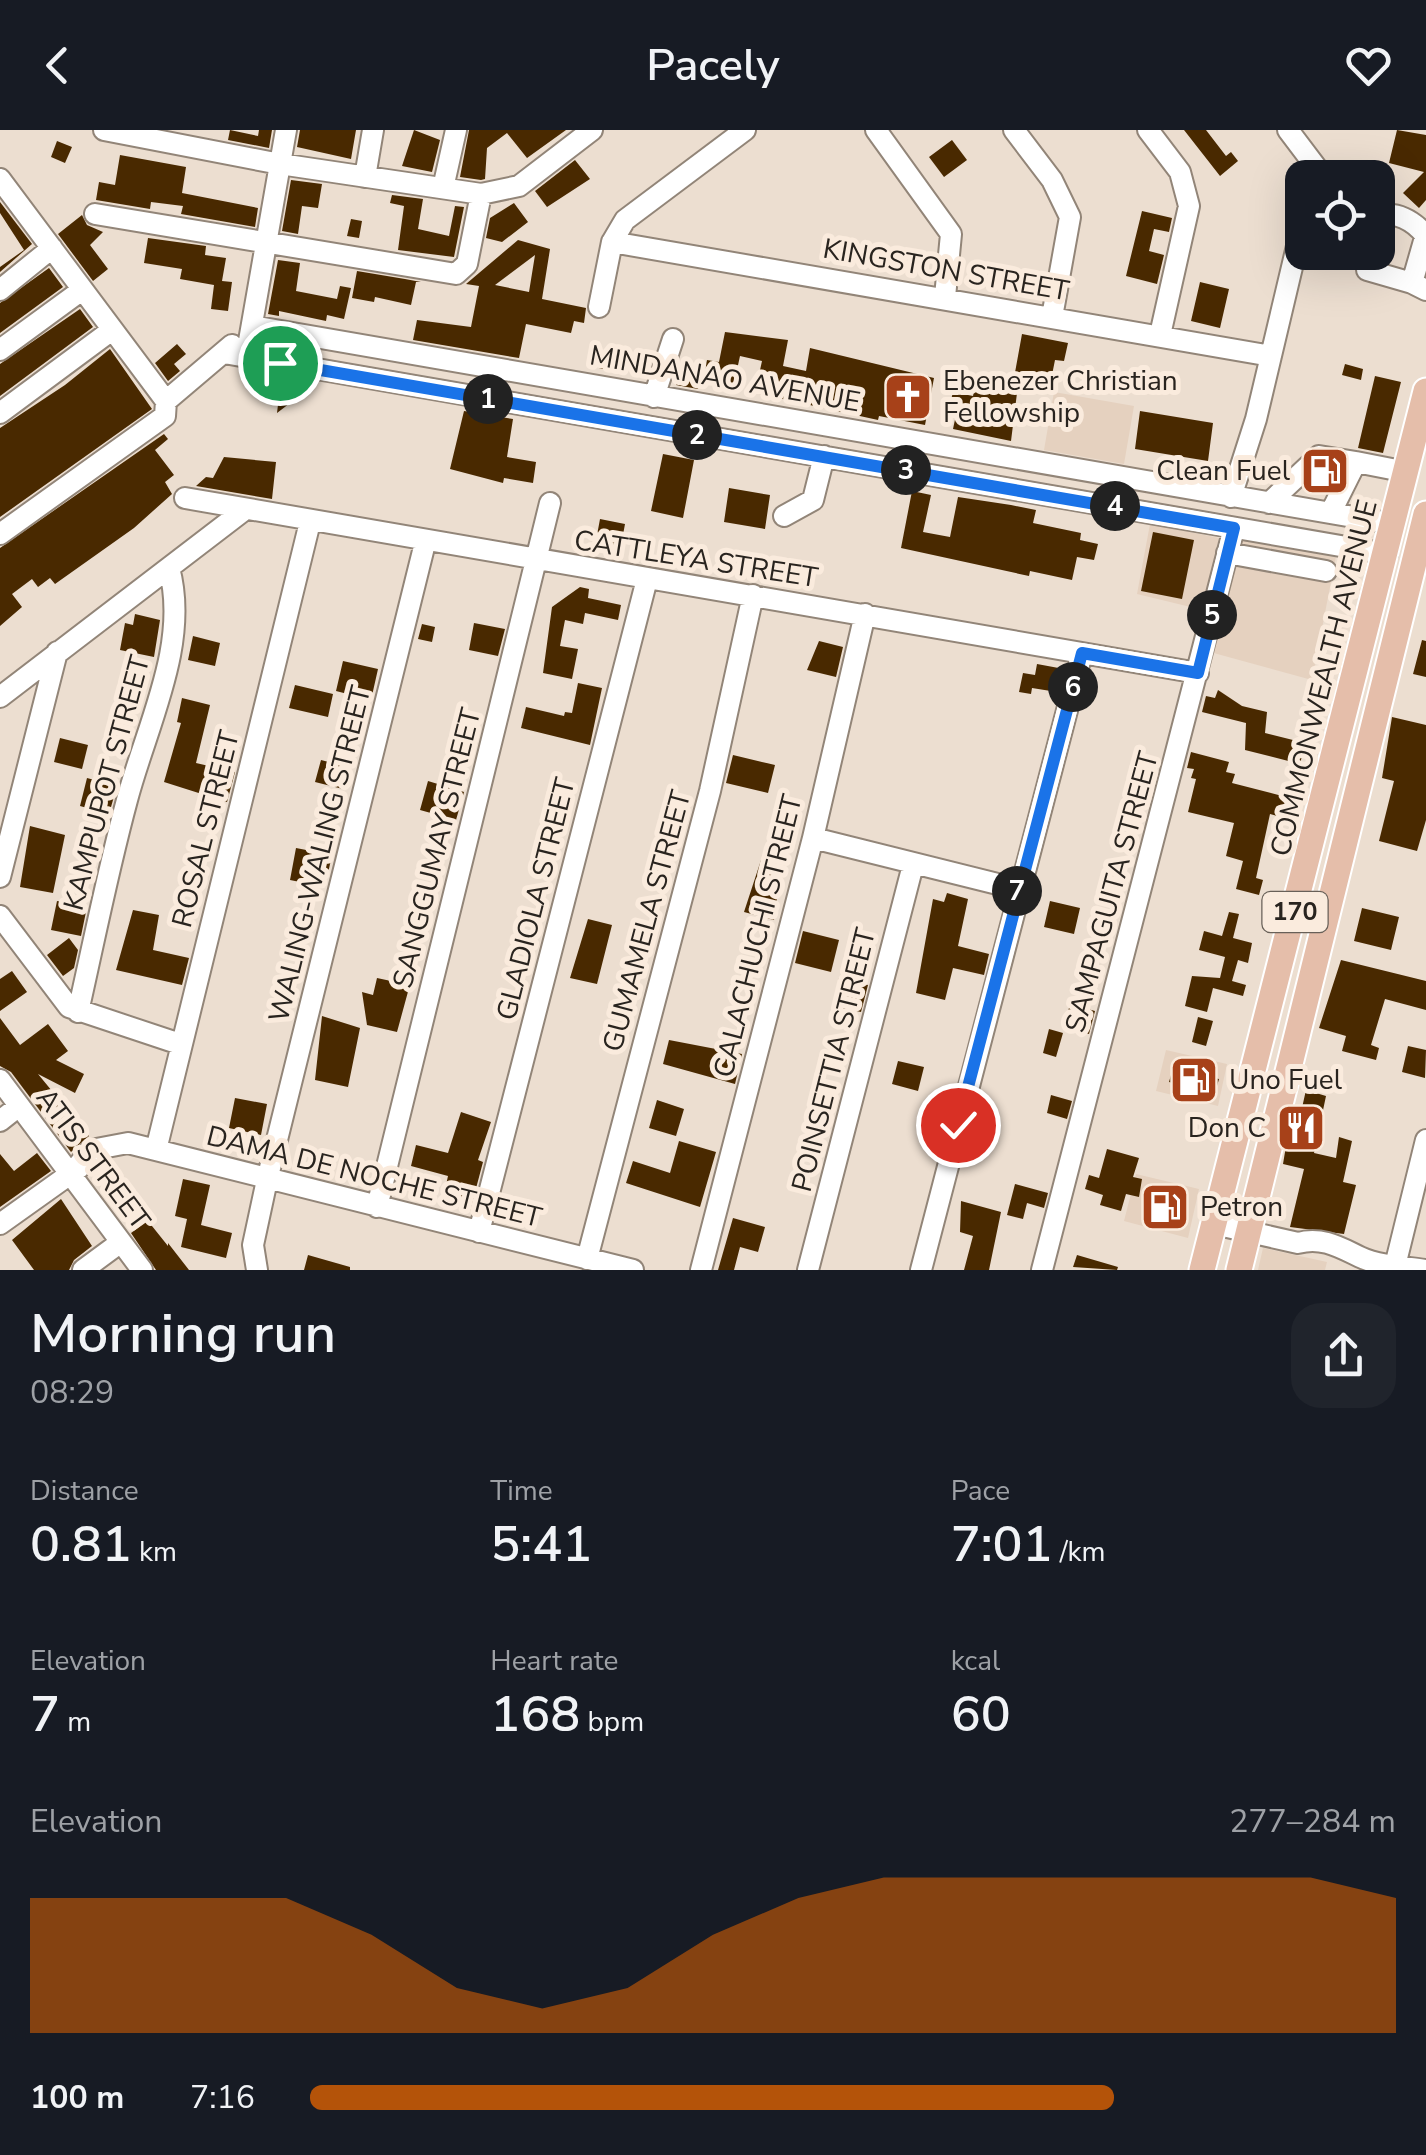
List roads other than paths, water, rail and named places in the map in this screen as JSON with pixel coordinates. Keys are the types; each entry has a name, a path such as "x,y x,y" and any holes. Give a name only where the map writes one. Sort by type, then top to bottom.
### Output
{"main road":[{"name":"COMMONWEALTH AVENUE","path":"1202,1270 1388,554 1426,392"},
{"name":"MINDANAO AVENUE","path":"1394,524 1425,524"},
{"name":"170","path":"1239,1270 1420,560 1425,524"},
{"path":"1388,554 1420,560"}],"street":[{"path":"104,130 200,139 280,164 481,194 519,186 592,130"},
{"path":"246,358 286,130"},
{"path":"365,177 373,130"},
{"path":"443,188 456,130"},
{"path":"599,307 612,242 624,220 746,130"},
{"path":"876,130 950,234 944,297"},
{"path":"1014,130 1052,180 1070,217 1052,317"},
{"path":"1148,130 1180,172 1189,206 1160,336"},
{"path":"1288,130 1307,160"},
{"path":"0,179 166,400 165,416 0,534"},
{"path":"94,214 456,274 467,264 481,194"},
{"path":"1367,270 1419,286 1425,234 1412,221 1395,216"},
{"name":"KINGSTON STREET","path":"612,242 1271,356"},
{"path":"0,290 52,248"},
{"path":"1231,497 1291,270"},
{"path":"0,350 82,290"},
{"path":"166,400 252,326"},
{"name":"MINDANAO AVENUE","path":"252,326 1394,524"},
{"path":"0,412 112,330"},
{"path":"306,368 311,337"},
{"path":"654,397 673,339"},
{"path":"346,375 351,344"},
{"path":"224,354 1388,554"},
{"path":"784,516 813,500 824,456"},
{"path":"1270,503 1319,456 1407,472"},
{"path":"1331,512 1356,462"},
{"name":"CATTLEYA STREET","path":"185,498 425,543 753,595 1198,673"},
{"name":"SANGGUMAY STREET","path":"376,1207 550,503"},
{"path":"0,697 243,511"},
{"name":"ROSAL STREET","path":"156,1150 310,522"},
{"name":"SAMPAGUITA STREET","path":"1042,1270 1234,528"},
{"name":"WALING-WALING STREET","path":"258,1270 253,1245 267,1180 425,543"},
{"path":"1227,554 1326,571"},
{"name":"KAMPUPOT STREET","path":"78,1012 126,803 172,642 176,609 169,568"},
{"name":"GLADIOLA STREET","path":"479,1232 647,579"},
{"name":"GUMAMELA STREET","path":"587,1259 710,791 753,595"},
{"name":"CALACHUCHI STREET","path":"701,1270 813,838 864,614"},
{"path":"0,877 57,652"},
{"path":"922,1270 1082,653"},
{"path":"813,838 1018,890"},
{"name":"POINSETTIA STREET","path":"808,1270 912,864"},
{"path":"0,916 62,1000 78,1012 180,1044"},
{"name":"ATIS STREET","path":"0,1080 20,1106 85,1161 121,1242 142,1270"},
{"path":"0,1121 20,1106"},
{"path":"1394,1268 1426,1140"},
{"name":"DAMA DE NOCHE STREET","path":"85,1161 120,1142 633,1270"},
{"path":"0,1224 85,1161"},
{"path":"1214,1224 1298,1243 1308,1252 1347,1261 1360,1257 1394,1268 1426,1270"},
{"path":"82,1270 121,1242"}],"place":[{"name":"Ebenezer Christian Fellowship","path":"908,397"},
{"name":"Clean Fuel","path":"1325,471"},
{"name":"Uno Fuel","path":"1194,1080"},
{"name":"Don C","path":"1301,1128"},
{"name":"Petron","path":"1165,1207"}]}
